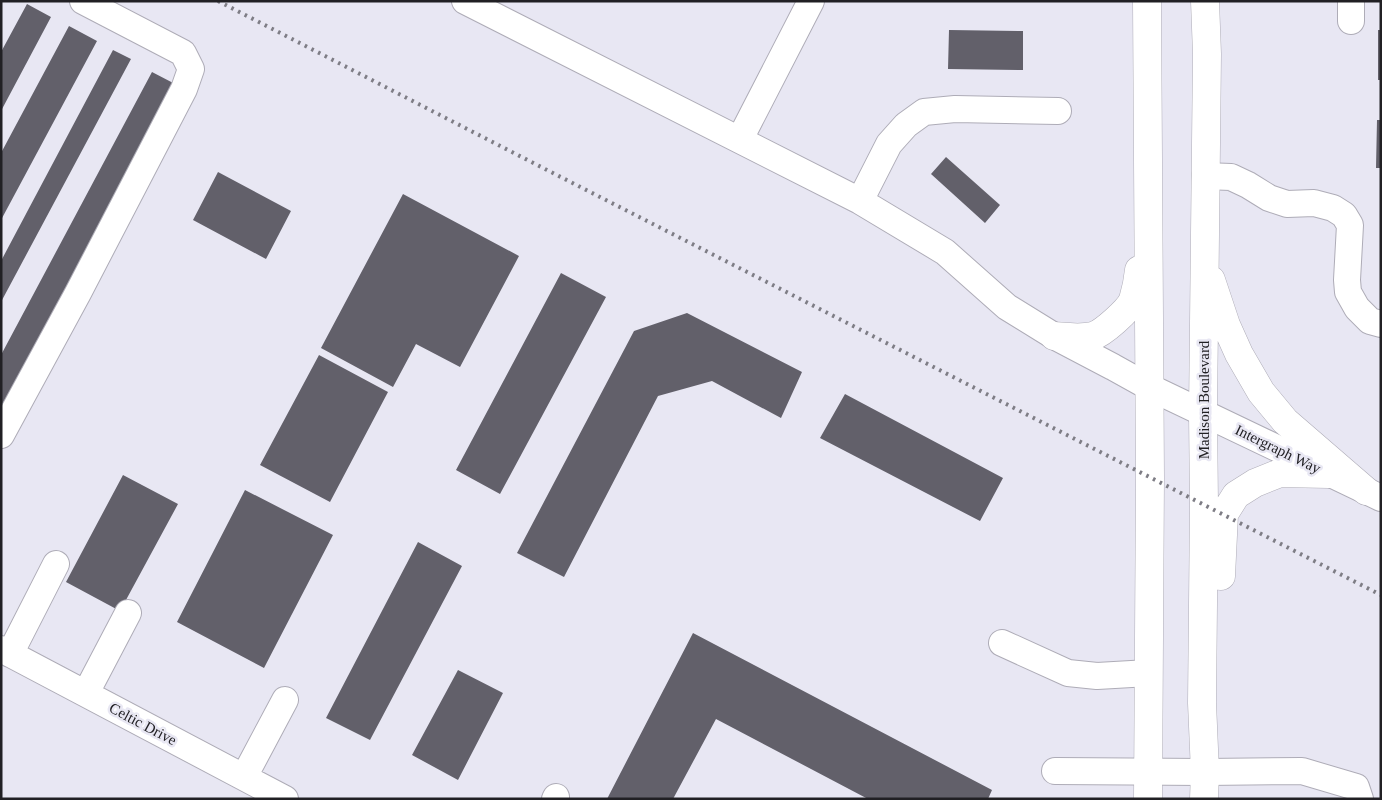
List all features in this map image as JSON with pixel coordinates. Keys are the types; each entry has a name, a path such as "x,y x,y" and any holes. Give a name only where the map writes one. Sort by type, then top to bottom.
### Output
{"main road":[{"path":"1147,1 1150,477 1148,799"},
{"name":"Madison Boulevard","path":"1204,1 1206,54 1202,703 1204,786"},
{"path":"1054,336 1074,338 1094,335 1114,322 1132,302 1137,284 1139,262 1139,164 1147,91"},
{"path":"1204,258 1229,332 1239,354 1261,392 1285,421 1374,495"},
{"path":"1202,703 1218,612 1224,514 1236,495 1255,483 1280,473 1329,474"}],"street":[{"path":"1,435 184,89 191,69 182,53 83,1"},
{"name":"Intergraph Way","path":"465,1 860,201 945,252 1007,307 1054,336 1149,388 1374,495"},
{"path":"740,139 811,1"},
{"path":"860,201 889,144 906,124 924,112 955,109 1058,112"},
{"path":"1205,176 1231,177 1269,198 1287,204 1314,203 1333,208 1344,215 1350,225 1348,292 1357,308 1370,321 1381,324"},
{"path":"5,652 56,564"},
{"path":"86,693 128,613"},
{"path":"1002,643 1068,674 1097,676 1149,673"},
{"name":"Celtic Drive","path":"5,652 285,799"},
{"path":"244,777 285,700"},
{"path":"1055,771 1148,772 1204,786 1302,771 1356,787 1360,799"}],"building":[{"path":"27,4 51,17 1,111 1,52"},
{"path":"69,26 97,41 1,220 1,153"},
{"path":"949,30 1023,31 1023,70 948,69"},
{"path":"1378,30 1381,30 1381,80 1378,80"},
{"path":"113,50 131,59 1,302 1,261"},
{"path":"152,72 177,85 1,415 1,355"},
{"path":"1377,120 1381,120 1381,168 1376,168"},
{"path":"946,157 1000,205 985,223 931,174"},
{"path":"218,172 291,211 266,259 193,220"},
{"path":"403,194 519,256 460,367 416,344 393,387 321,348"},
{"path":"561,273 606,297 500,494 456,470"},
{"path":"687,313 802,372 781,418 712,381 658,396 564,577 517,553 634,331"},
{"path":"319,355 388,392 330,502 260,465"},
{"path":"845,394 1003,478 980,521 820,438"},
{"path":"123,475 178,504 120,611 66,582"},
{"path":"245,490 333,535 264,668 177,622"},
{"path":"418,542 462,566 370,740 326,718"},
{"path":"693,633 992,790 988,799 868,799 716,719 673,799 607,799"},
{"path":"458,670 503,693 458,780 412,755"}],"railway":[{"path":"218,1 1381,595"}]}
